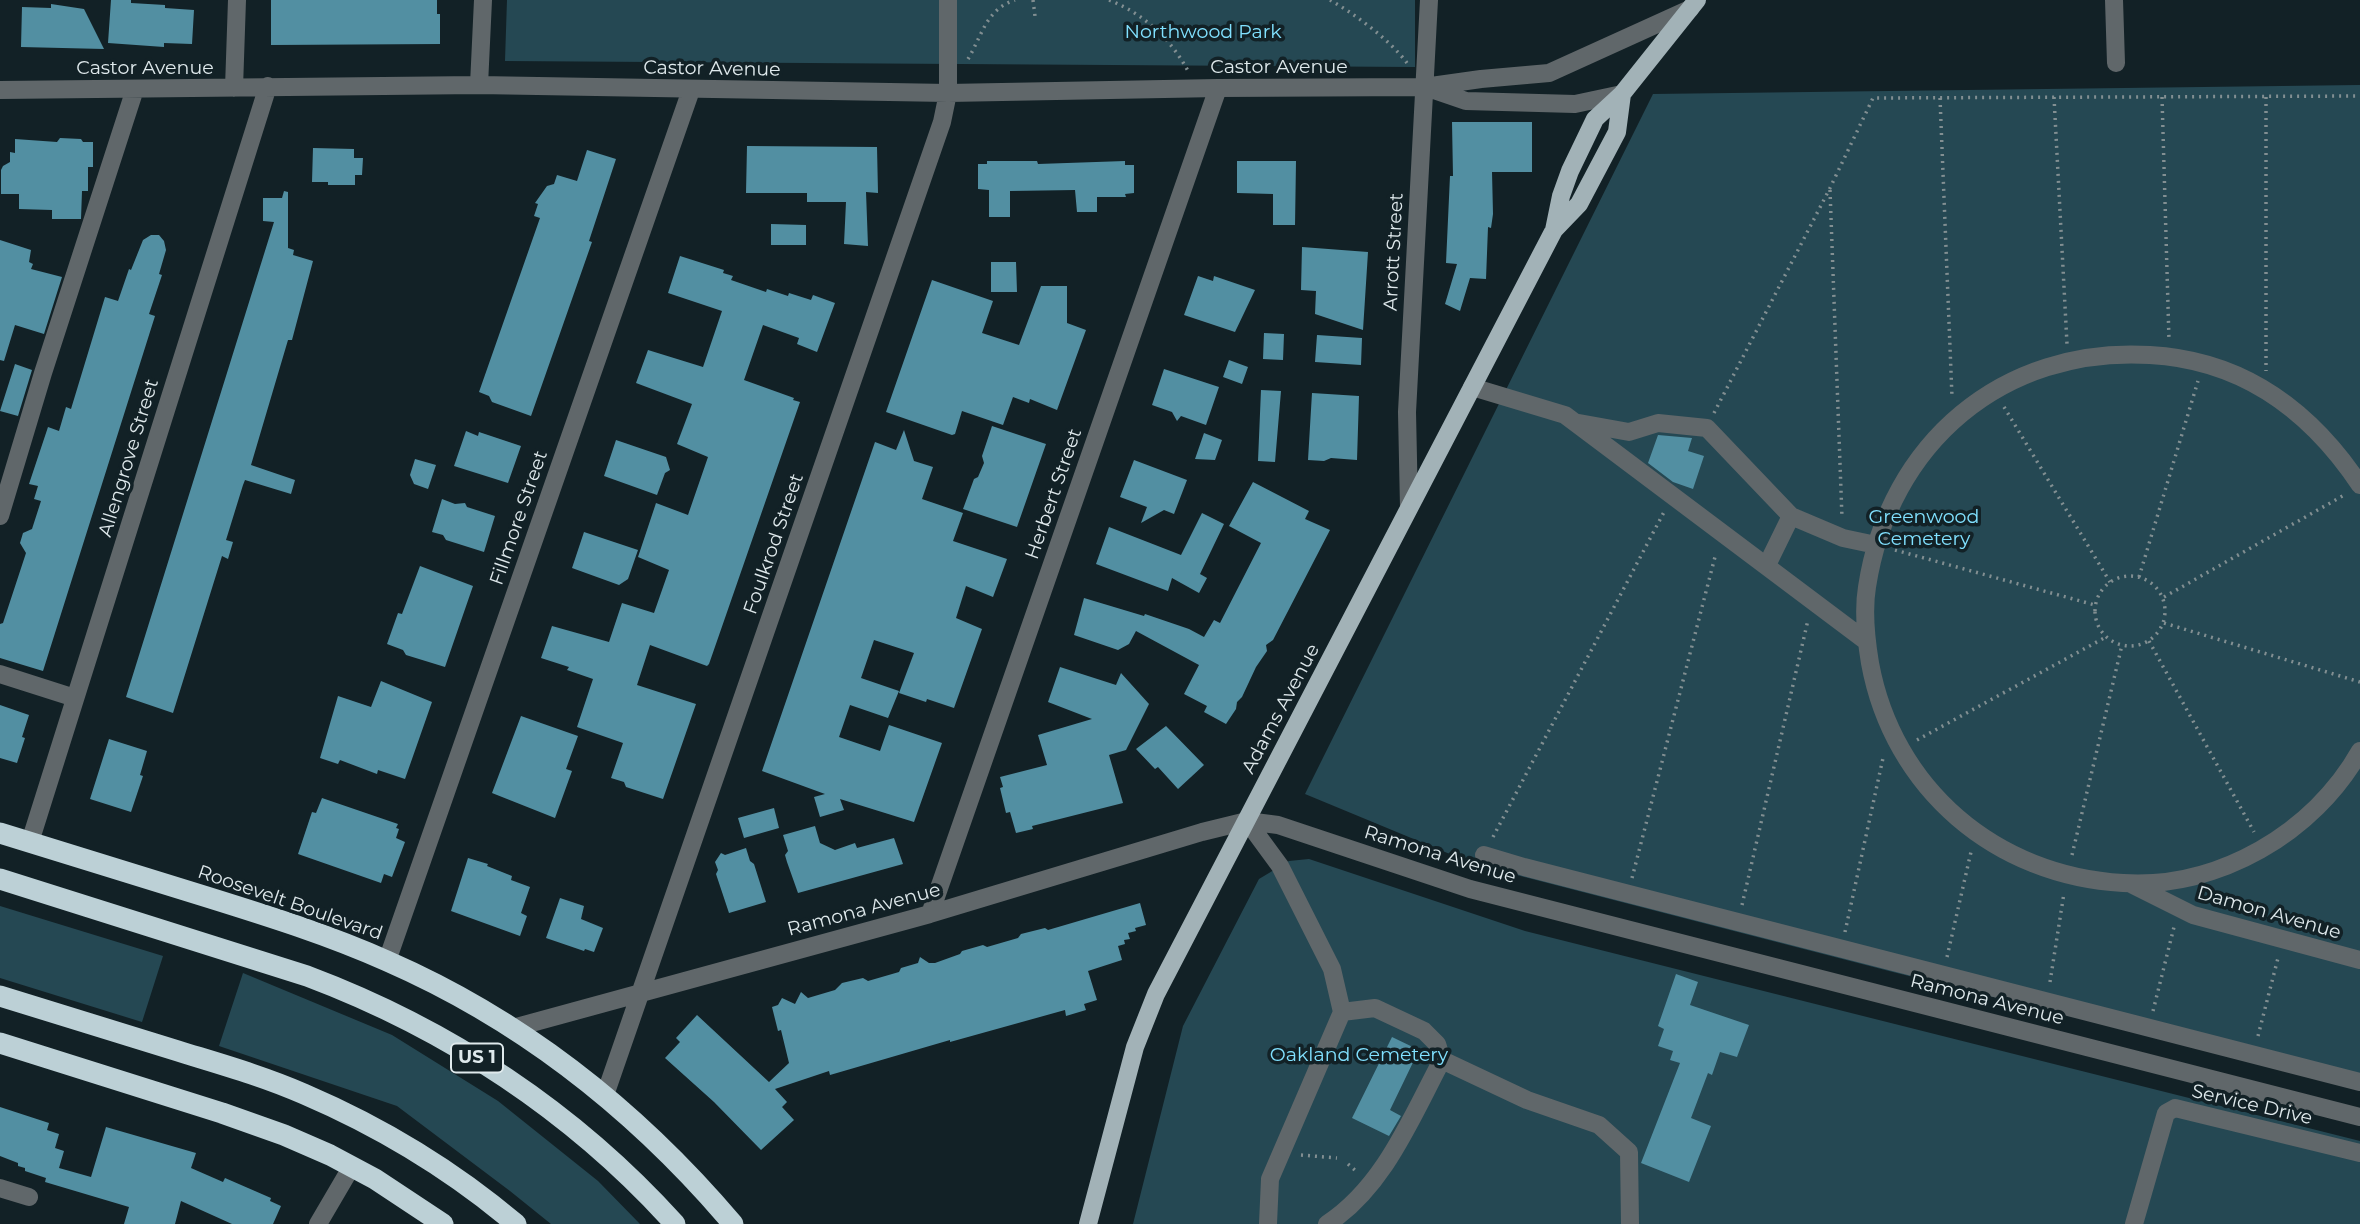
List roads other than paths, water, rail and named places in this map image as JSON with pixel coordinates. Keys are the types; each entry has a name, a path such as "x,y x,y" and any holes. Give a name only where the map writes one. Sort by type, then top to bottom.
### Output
{"highway":[{"name":"Roosevelt Boulevard","path":"0,833 318,933 387,961 450,992 513,1028 605,1095 661,1145 733,1224"},
{"name":"US 1","path":"0,879 343,989 416,1023 513,1082 573,1127 630,1177 675,1224"},
{"path":"0,996 206,1060 301,1093 366,1123 450,1173 516,1224"},
{"path":"0,1044 284,1135 352,1166 397,1192 443,1224"}],"main road":[{"name":"Castor Avenue","path":"1693,4 1710,0"},
{"name":"Adams Avenue","path":"1088,1224 1141,1028 1156,994 1554,230 1561,196 1570,171 1595,119 1622,94 1693,4"},
{"name":"Adams Avenue","path":"1554,230 1580,204 1617,132 1622,94"}],"street":[{"path":"234,88 237,0"},
{"path":"479,85 483,0"},
{"name":"Foulkrod Street","path":"605,1095 942,122 948,93 948,0"},
{"name":"Arrott Street","path":"1409,507 1407,412 1429,0"},
{"path":"2114,0 2116,63"},
{"name":"Castor Avenue","path":"0,90 479,85 948,93 1197,88 1424,88 1481,79 1549,73 1693,4"},
{"name":"Allengrove Street","path":"30,842 268,86"},
{"name":"Herbert Street","path":"930,914 1218,88"},
{"name":"Castor Avenue","path":"1424,88 1466,100 1561,104 1575,104 1622,94"},
{"path":"0,516 43,373 135,89"},
{"name":"Fillmore Street","path":"387,961 691,90"},
{"path":"2354,489 2339,454 2314,426 2266,390 2236,375 2204,363 2170,356 2119,353 2068,360 2030,372 1994,390 1953,420 1922,453 1895,494 1876,545 1867,589 1866,641 1874,686 1890,729 1921,780 1938,799 1975,833 2022,860 2102,882 2131,884 2173,881 2213,871 2263,849 2290,832 2322,803 2350,769 2360,751"},
{"path":"1472,387 1565,415 1576,422 1866,641"},
{"path":"1576,422 1629,432 1658,423 1707,428 1791,516 1843,538 1876,545"},
{"path":"1767,565 1791,516"},
{"path":"0,674 75,698"},
{"path":"1247,821 1280,866 1332,969 1342,1012 1270,1179 1268,1224"},
{"name":"Ramona Avenue","path":"513,1028 930,914 1202,832 1247,821 1278,825 1470,889 2360,1117"},
{"path":"1484,855 2360,1082"},
{"name":"Damon Avenue","path":"2131,884 2193,915 2360,960"},
{"path":"1327,1224 1359,1199 1386,1164 1442,1060 1437,1044 1424,1031 1412,1025 1375,1008 1342,1012"},
{"path":"1442,1060 1527,1100 1599,1125 1629,1152 1630,1224"},
{"name":"Service Drive","path":"2134,1224 2166,1113 2175,1108 2360,1153"},
{"path":"318,1224 352,1166"},
{"path":"0,1188 30,1197"}],"park label":[{"name":"Northwood Park","path":"1203,32"},
{"name":"Greenwood Cemetery","path":"1924,528"},
{"name":"Oakland Cemetery","path":"1359,1055"}]}
